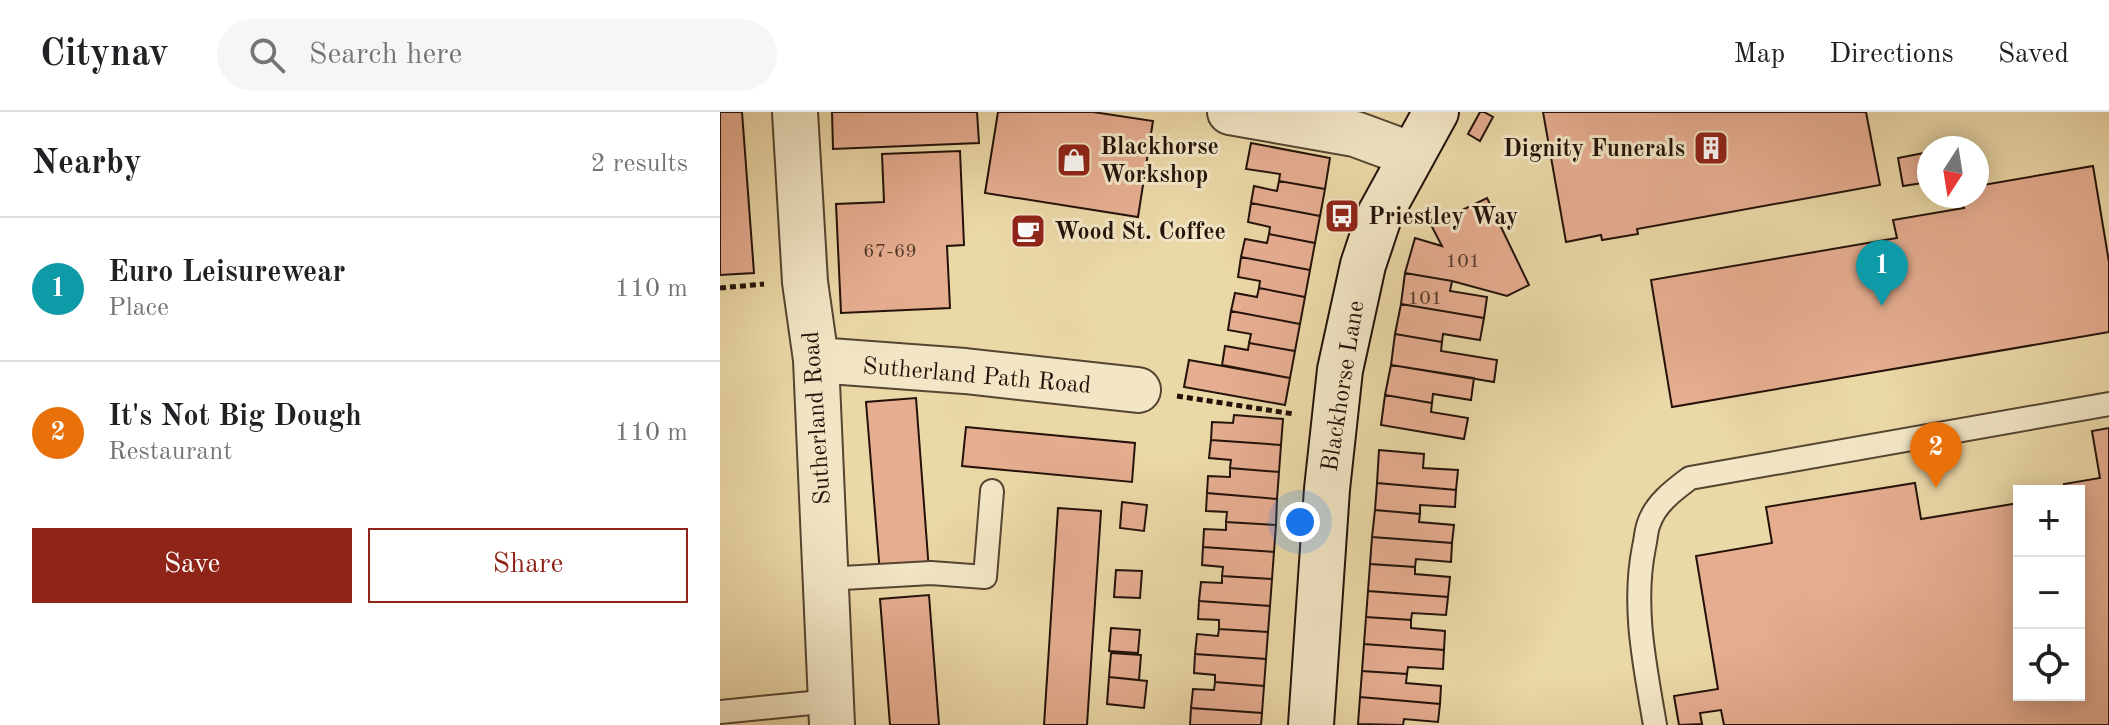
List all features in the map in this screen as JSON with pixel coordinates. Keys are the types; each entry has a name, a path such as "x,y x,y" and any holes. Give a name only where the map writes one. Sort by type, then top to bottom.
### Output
{"street":[{"name":"Sutherland Road","path":"795,112 805,282 816,360 832,713"},
{"path":"1230,112 1355,134 1412,155"},
{"name":"Blackhorse Lane","path":"1311,725 1327,489 1340,370 1363,265 1380,214 1436,112"},
{"name":"Sutherland Path Road","path":"816,360 965,371 1138,390"}],"lane":[{"path":"1655,725 1642,652 1639,611 1641,563 1649,521 1667,496 1690,478 2109,404"},
{"path":"825,579 931,573 985,577 992,491"},
{"path":"720,712 832,713"}],"path":[{"path":"1138,390 1335,420"}],"building":[{"path":"720,112 742,112 754,273 720,275"},
{"path":"832,112 977,112 979,143 833,149"},
{"path":"998,112 1093,112 1153,121 1138,217 985,193"},
{"path":"1480,112 1493,117 1480,141 1468,134"},
{"name":"Dignity Funerals","path":"1543,112 1866,112 1880,185 1637,229 1638,234 1602,240 1601,235 1566,242"},
{"path":"1251,143 1330,158 1325,189 1279,181 1280,174 1246,169"},
{"path":"960,151 964,245 947,246 950,308 841,313 836,204 884,202 882,154"},
{"path":"1917,154 1917,184 1903,186 1898,158"},
{"path":"2093,166 2109,262 2109,332 1672,407 1651,280 1897,238 1893,220 1964,208 1989,208 1989,184"},
{"path":"1279,181 1325,189 1320,216 1251,203 1254,186 1277,191"},
{"path":"1487,198 1529,285 1507,296 1452,281 1405,273 1415,238 1442,246 1431,225"},
{"path":"1251,203 1320,216 1315,243 1269,234 1270,227 1248,222"},
{"path":"1269,234 1315,243 1310,270 1241,257 1245,239 1267,243"},
{"path":"1241,257 1310,270 1305,297 1259,288 1260,281 1238,277"},
{"path":"1405,273 1452,281 1450,291 1487,297 1484,318 1401,304"},
{"path":"1259,288 1305,297 1300,324 1231,311 1235,293 1257,297"},
{"path":"1401,304 1484,318 1480,340 1443,334 1442,342 1395,334"},
{"path":"1231,311 1300,324 1295,351 1249,343 1251,334 1228,330"},
{"path":"1395,334 1442,342 1441,351 1497,360 1494,382 1391,365"},
{"path":"1249,343 1295,351 1290,378 1222,365 1225,346 1248,350"},
{"path":"1189,360 1290,378 1285,405 1184,387"},
{"path":"1391,365 1474,378 1471,400 1433,394 1432,403 1385,395"},
{"path":"1385,395 1432,403 1431,412 1468,418 1464,439 1381,425"},
{"path":"916,398 929,571 880,574 866,402"},
{"path":"1234,415 1283,419 1281,445 1211,440 1212,422 1233,423"},
{"path":"966,427 1135,443 1132,482 962,466"},
{"path":"2109,428 2109,725 1724,725 1721,710 1700,713 1702,724 1679,725 1674,696 1718,689 1696,556 1772,543 1766,507 1915,483 1921,519 2013,504 2013,701 2085,701 2085,485 2064,484 2100,478 2092,431"},
{"path":"1211,440 1281,445 1279,472 1230,468 1231,460 1209,458"},
{"path":"1379,450 1424,454 1423,468 1458,470 1456,490 1377,483"},
{"path":"1230,468 1279,472 1277,499 1207,493 1208,476 1230,477"},
{"path":"1377,483 1456,490 1455,507 1420,505 1420,514 1375,510"},
{"path":"1207,493 1277,499 1276,525 1226,522 1227,512 1206,511"},
{"path":"1122,502 1147,505 1144,531 1120,528"},
{"path":"1058,508 1101,511 1087,725 1044,725"},
{"path":"1375,510 1420,514 1419,522 1454,525 1452,543 1372,537"},
{"path":"1226,522 1276,525 1274,552 1203,547 1204,529 1226,530"},
{"path":"1372,537 1452,543 1451,562 1416,559 1415,567 1370,564"},
{"path":"1203,547 1274,552 1272,579 1222,576 1223,567 1202,565"},
{"path":"1370,564 1415,567 1415,574 1450,577 1448,597 1368,591"},
{"path":"1116,570 1142,571 1140,598 1114,597"},
{"path":"1222,576 1272,579 1270,606 1199,601 1201,582 1222,583"},
{"path":"1368,591 1448,597 1446,615 1412,613 1411,620 1366,617"},
{"path":"929,595 939,725 890,725 880,599"},
{"path":"1199,601 1270,606 1268,632 1219,629 1219,620 1198,619"},
{"path":"1366,617 1411,620 1411,628 1445,631 1444,650 1364,644"},
{"path":"1111,628 1140,630 1138,653 1109,651"},
{"path":"1219,629 1268,632 1266,659 1195,654 1197,634 1218,636"},
{"path":"1364,644 1444,650 1443,669 1408,667 1407,674 1362,671"},
{"path":"1111,653 1141,655 1139,680 1109,677"},
{"path":"1195,654 1266,659 1264,686 1215,682 1215,675 1194,673"},
{"path":"1362,671 1407,674 1406,683 1441,686 1440,704 1360,697"},
{"path":"1109,677 1147,681 1144,708 1107,704"},
{"path":"1215,682 1264,686 1262,713 1191,708 1193,689 1214,690"},
{"path":"1360,697 1440,704 1438,722 1404,719 1403,725 1358,724"},
{"path":"1191,708 1262,713 1261,725 1190,725"}],"place":[{"name":"Dignity Funerals","path":"1711,148"},
{"name":"Blackhorse Workshop","path":"1074,160"},
{"name":"Priestley Way","path":"1342,216"},
{"name":"Wood St. Coffee","path":"1028,231"},
{"name":"Euro Leisurewear","path":"1882,306"},
{"name":"It's Not Big Dough","path":"1936,488"}]}
